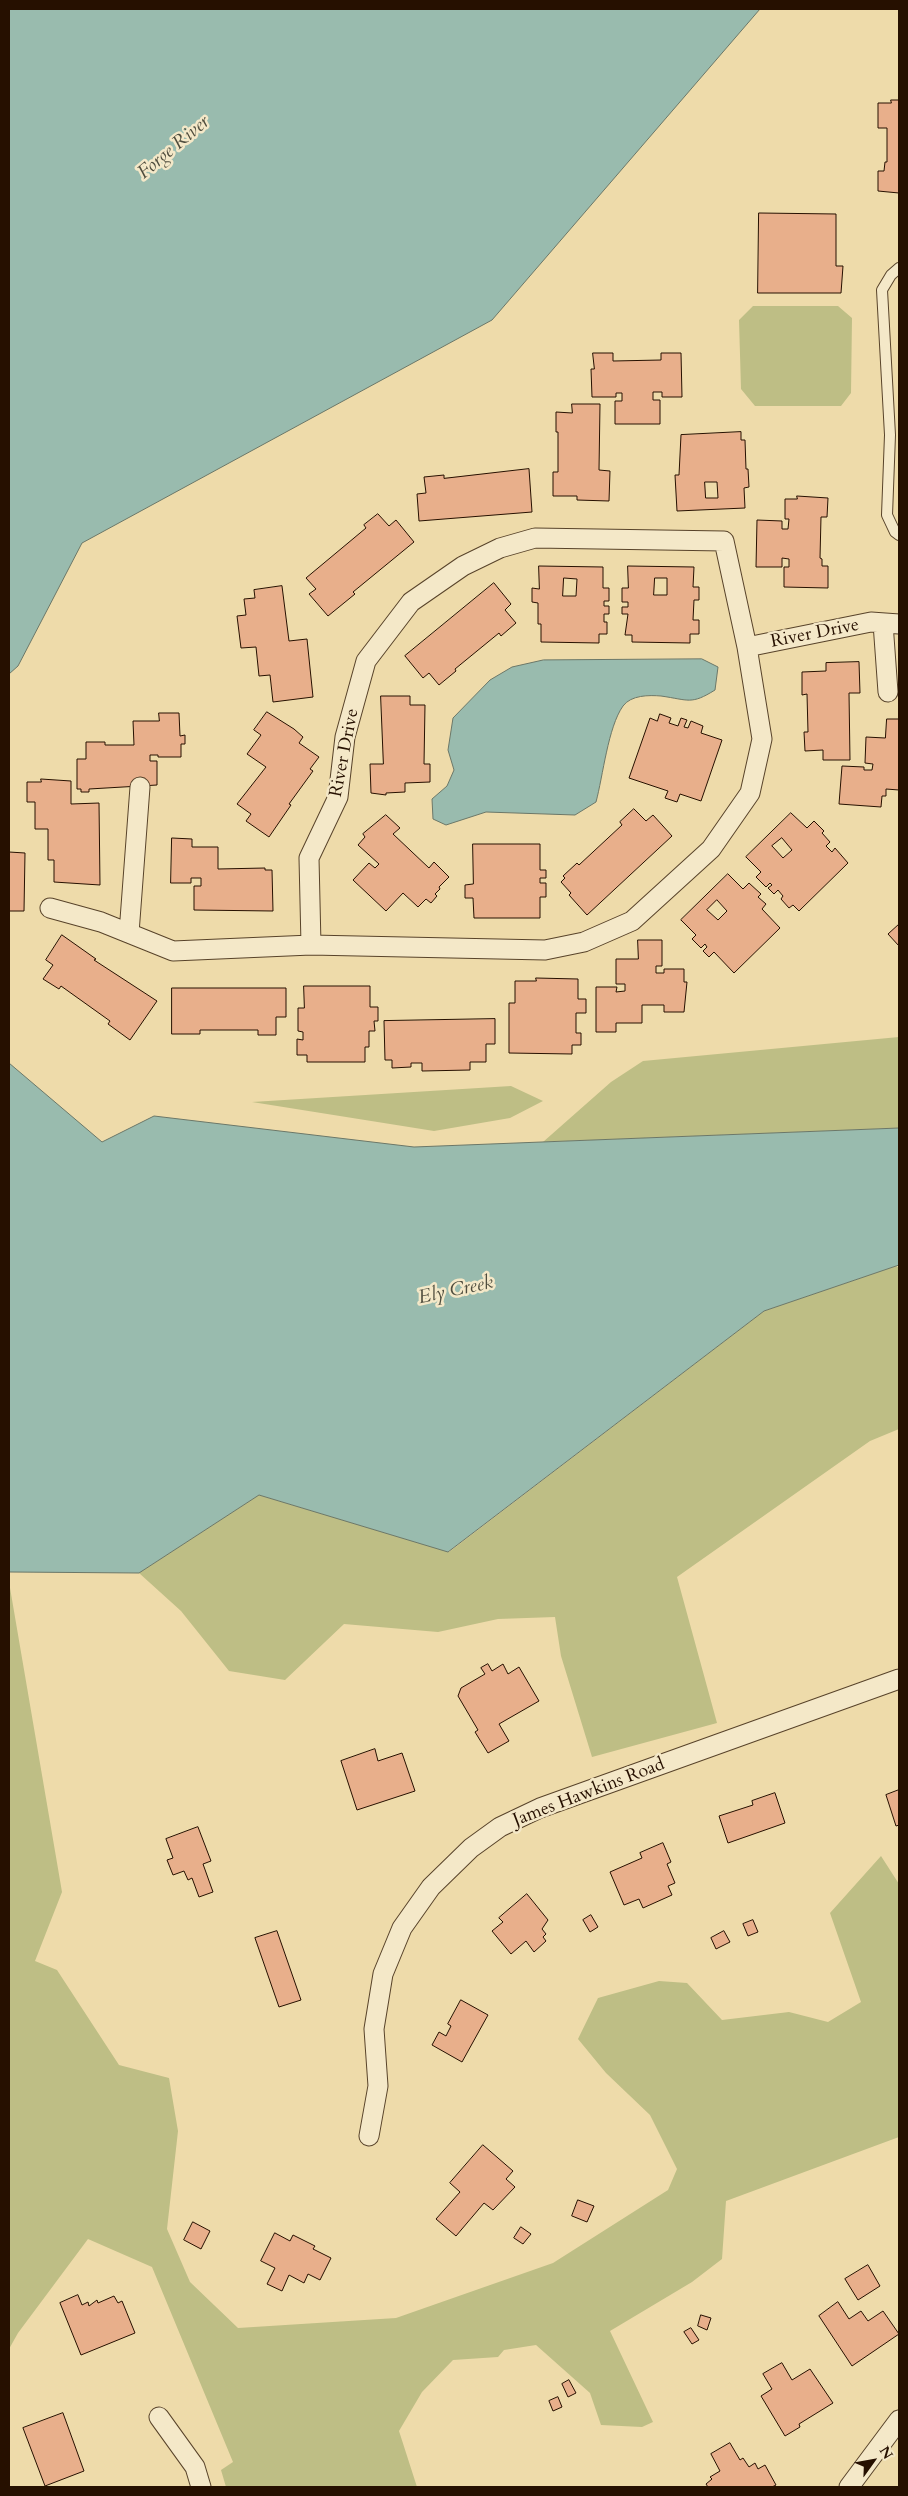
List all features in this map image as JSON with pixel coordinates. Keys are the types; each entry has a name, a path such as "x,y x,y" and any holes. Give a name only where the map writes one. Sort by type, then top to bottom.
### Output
{"street":[{"name":"River Drive","path":"535,538 724,541 747,647 762,739 750,792 712,848 632,921 584,942 545,950 311,945 309,858 338,797 345,737 366,662 411,602 463,566 500,548 535,538"},
{"name":"River Drive","path":"747,647 871,622 891,623 888,692"},
{"path":"129,933 140,786"},
{"path":"50,908 101,922 173,951 311,945"},
{"name":"James Hawkins Road","path":"369,2136 378,2086 374,2029 383,1974 402,1928 431,1887 471,1848 500,1827 540,1808 899,1679"},
{"path":"159,2417 195,2468 201,2487"},
{"path":"849,2487 899,2420"}],"lane":[{"path":"899,268 891,275 882,290 890,435 887,515 895,532 899,535"},
{"path":"890,435 899,425"}],"green space":[{"path":"753,306 838,306 852,318 851,393 841,406 755,406 741,389 739,320"},
{"path":"899,1037 899,1128 543,1142 611,1082 643,1061"},
{"path":"511,1086 543,1101 510,1118 434,1131 252,1102"},
{"path":"896,1266 899,1268 899,1429 870,1441 677,1577 717,1723 592,1757 561,1656 555,1617 498,1619 438,1632 344,1624 285,1680 229,1671 181,1611 139,1573 259,1495 449,1552 764,1311"},
{"path":"9,1582 62,1892 35,1961 57,1970 119,2065 169,2078 178,2131 167,2229 190,2282 238,2328 396,2318 553,2263 668,2190 677,2169 650,2115 606,2073 578,2039 598,1998 659,1981 687,1983 722,2020 789,2012 828,2022 861,2002 830,1913 881,1856 899,1884 899,2137 726,2201 722,2259 692,2282 610,2331 653,2422 642,2427 601,2425 590,2393 536,2345 504,2350 498,2357 453,2360 422,2392 399,2431 417,2487 226,2487 221,2470 233,2462 152,2267 88,2239 18,2333 9,2349"}],"water":[{"name":"Forge River","path":"9,9 760,9 492,320 82,543 18,666 9,674"},
{"path":"702,659 718,667 715,690 695,700 661,696 640,696 626,702 613,726 596,802 575,815 486,812 446,825 433,819 432,799 447,786 454,770 448,750 453,718 490,680 512,667 543,660"},
{"name":"Ely Creek","path":"9,1063 102,1142 154,1116 414,1147 899,1128 899,1265 764,1311 448,1552 259,1495 139,1573 9,1572"}],"building":[{"path":"891,100 899,100 899,193 878,191 878,171 884,171 885,162 887,162 887,128 878,128 878,103 891,103"},
{"path":"759,213 836,214 836,266 843,266 841,293 758,293"},
{"path":"593,353 613,353 613,361 661,360 661,353 681,353 682,397 662,397 662,392 653,392 653,400 660,400 660,424 615,424 615,401 622,401 622,393 616,393 616,397 592,397 591,369 594,369"},
{"path":"572,404 600,404 599,470 610,471 609,501 577,500 577,496 553,496 553,472 558,472 556,412 572,413"},
{"path":"741,432 741,440 745,440 749,487 744,488 745,508 677,511 675,475 679,475 681,435","holes":["705,482 717,482 718,498 706,498"]},
{"path":"529,469 532,512 419,521 417,494 426,493 424,477 444,475 444,478"},
{"path":"797,496 828,498 827,517 821,517 820,558 822,559 822,566 828,566 828,588 784,587 784,567 789,567 789,559 782,558 782,567 756,567 757,520 782,521 782,529 788,529 789,519 785,519 785,499 797,499"},
{"path":"378,514 389,526 396,520 414,542 353,592 355,594 328,616 309,594 316,589 306,578 366,528 364,525"},
{"path":"539,566 603,567 603,588 609,588 609,601 604,601 604,606 609,606 609,614 604,614 604,622 607,622 607,634 599,634 599,643 541,642 541,624 538,624 538,603 532,602 532,588 539,589","holes":["564,578 577,579 576,596 563,596"]},
{"path":"628,566 694,567 693,587 699,587 699,600 694,600 693,620 699,620 699,634 690,634 690,643 632,642 632,635 625,635 628,614 622,614 622,607 628,607 628,602 622,602 622,588 628,588","holes":["655,578 667,578 667,595 654,595"]},
{"path":"494,583 511,604 505,610 516,623 501,636 499,633 455,669 456,671 439,685 429,673 423,678 405,656"},
{"path":"282,586 289,641 307,639 313,697 273,702 270,675 259,676 256,647 241,648 237,616 246,615 244,599 255,598 254,590"},
{"path":"859,662 860,693 849,693 850,760 823,760 823,750 805,751 804,732 808,732 807,694 802,695 802,672 826,671 826,663"},
{"path":"381,696 410,696 410,705 425,705 424,764 430,764 430,782 405,783 405,792 386,793 386,795 371,793 370,764 383,764"},
{"path":"267,712 294,729 303,737 299,743 319,757 310,769 313,771 289,804 291,805 269,837 246,821 251,814 237,804 266,767 247,754 261,735 254,730"},
{"path":"159,713 179,713 180,736 185,735 185,744 181,744 181,757 150,755 150,761 157,761 157,785 89,789 89,792 81,792 81,789 77,789 77,759 86,759 86,742 105,742 105,745 134,745 133,721 159,721"},
{"path":"660,714 671,718 669,723 678,726 681,718 687,720 684,727 688,728 691,721 703,726 701,733 722,740 701,801 680,794 677,802 665,798 668,791 629,778 650,718 657,721"},
{"path":"887,719 899,719 899,790 886,789 886,796 882,796 881,807 839,804 842,766 864,767 864,770 872,770 873,764 865,763 866,737 885,738"},
{"path":"41,779 71,781 71,804 99,803 100,885 54,882 54,860 48,860 48,829 35,829 35,802 27,802 27,782 41,782"},
{"path":"634,809 646,821 653,815 672,836 587,915 569,895 571,893 561,882 565,878 563,876 577,863 579,865 622,825 620,822"},
{"path":"791,813 807,828 814,821 824,831 822,833 830,842 826,846 832,852 835,848 848,863 799,911 793,905 789,908 781,899 783,896 778,890 774,894 768,888 772,885 770,883 766,887 756,877 761,872 746,857","holes":["782,838 792,850 783,858 772,846"]},
{"path":"386,815 400,828 393,834 429,868 434,862 449,877 439,887 440,889 435,894 437,896 431,903 426,899 418,907 403,893 386,911 353,880 369,863 375,868 379,864 358,845 365,837 363,834"},
{"path":"172,838 192,839 192,847 218,847 218,869 265,868 265,870 272,870 273,911 194,910 194,886 201,886 201,878 191,878 191,883 171,883"},
{"path":"473,844 540,844 540,870 546,870 546,878 540,878 540,883 546,883 546,897 540,897 540,918 474,918 473,898 465,898 465,885 473,884"},
{"path":"9,852 25,853 24,911 9,911"},
{"path":"728,874 743,889 749,883 761,894 758,897 766,904 762,909 780,928 734,973 714,952 709,957 703,951 707,947 705,944 701,948 692,939 696,935 681,920","holes":["717,900 727,911 718,920 707,910"]},
{"path":"899,924 899,946 888,934"},
{"path":"62,935 96,959 94,960 157,1001 130,1040 108,1024 110,1021 61,986 59,989 43,979 53,965 46,960"},
{"path":"638,940 662,940 662,966 656,966 656,973 664,973 664,969 684,969 684,982 687,982 684,1012 664,1012 664,1005 642,1005 642,1023 616,1023 616,1032 596,1032 596,987 617,987 616,992 625,991 625,984 616,984 616,959 638,959"},
{"path":"536,978 578,979 578,999 586,999 586,1013 576,1013 576,1033 581,1033 581,1045 572,1045 572,1054 509,1053 509,1003 515,1003 515,981 536,981"},
{"path":"304,986 370,986 370,1007 378,1007 378,1021 374,1021 375,1031 369,1031 369,1047 365,1047 365,1062 307,1062 307,1055 297,1055 297,1039 303,1040 303,1032 298,1031 298,1008 304,1008"},
{"path":"172,988 286,988 286,1017 276,1017 276,1035 258,1035 258,1030 200,1030 200,1034 172,1034"},
{"path":"495,1019 495,1044 486,1044 486,1062 470,1062 470,1070 422,1071 422,1063 411,1063 411,1067 392,1068 392,1060 385,1060 384,1021"},
{"path":"488,1664 492,1671 503,1664 508,1674 519,1667 539,1701 499,1724 509,1741 488,1753 475,1732 478,1730 458,1696 461,1688 485,1674 481,1668"},
{"path":"375,1749 378,1761 402,1753 415,1791 357,1810 341,1761"},
{"path":"899,1790 899,1825 896,1826 886,1795"},
{"path":"775,1793 785,1823 728,1843 719,1816 753,1805 752,1801"},
{"path":"198,1827 211,1861 203,1864 213,1892 199,1897 192,1878 188,1880 184,1871 173,1875 167,1860 173,1858 166,1839"},
{"path":"663,1843 671,1862 667,1864 675,1883 668,1886 672,1895 643,1908 639,1899 624,1905 610,1872 642,1858 640,1853"},
{"path":"527,1894 548,1920 542,1929 546,1934 543,1937 546,1941 534,1952 526,1941 511,1954 492,1931 503,1922 499,1918"},
{"path":"591,1915 598,1927 590,1932 583,1920"},
{"path":"753,1920 758,1932 748,1936 743,1924"},
{"path":"277,1931 301,2000 279,2007 255,1938"},
{"path":"724,1931 730,1942 716,1949 711,1938"},
{"path":"461,2000 488,2015 462,2062 432,2045 439,2032 446,2036 451,2026 448,2024"},
{"path":"483,2145 513,2171 506,2179 515,2187 493,2210 484,2203 456,2236 436,2219 460,2192 450,2183"},
{"path":"578,2200 594,2206 587,2222 572,2216"},
{"path":"193,2222 210,2231 201,2249 184,2240"},
{"path":"521,2227 531,2234 523,2244 514,2238"},
{"path":"275,2233 290,2241 293,2235 315,2246 313,2249 331,2258 320,2280 308,2274 304,2283 289,2275 282,2291 267,2284 275,2268 261,2261"},
{"path":"868,2265 880,2286 858,2300 845,2279"},
{"path":"78,2295 82,2305 88,2302 89,2306 97,2300 98,2303 114,2296 118,2303 122,2301 135,2333 81,2355 60,2303"},
{"path":"838,2302 849,2319 861,2311 868,2321 883,2311 899,2334 852,2366 819,2316"},
{"path":"701,2315 711,2318 707,2330 698,2326"},
{"path":"691,2328 699,2340 692,2344 684,2332"},
{"path":"782,2363 792,2380 810,2369 833,2403 799,2424 800,2427 785,2436 761,2396 772,2389 763,2374"},
{"path":"569,2380 576,2393 568,2397 562,2384"},
{"path":"558,2397 562,2407 553,2411 549,2401"},
{"path":"63,2413 84,2471 45,2486 23,2428"},
{"path":"730,2443 740,2460 743,2458 749,2467 755,2463 758,2469 765,2465 776,2485 772,2487 708,2487 706,2484 712,2479 710,2477 720,2471 711,2454"}]}
